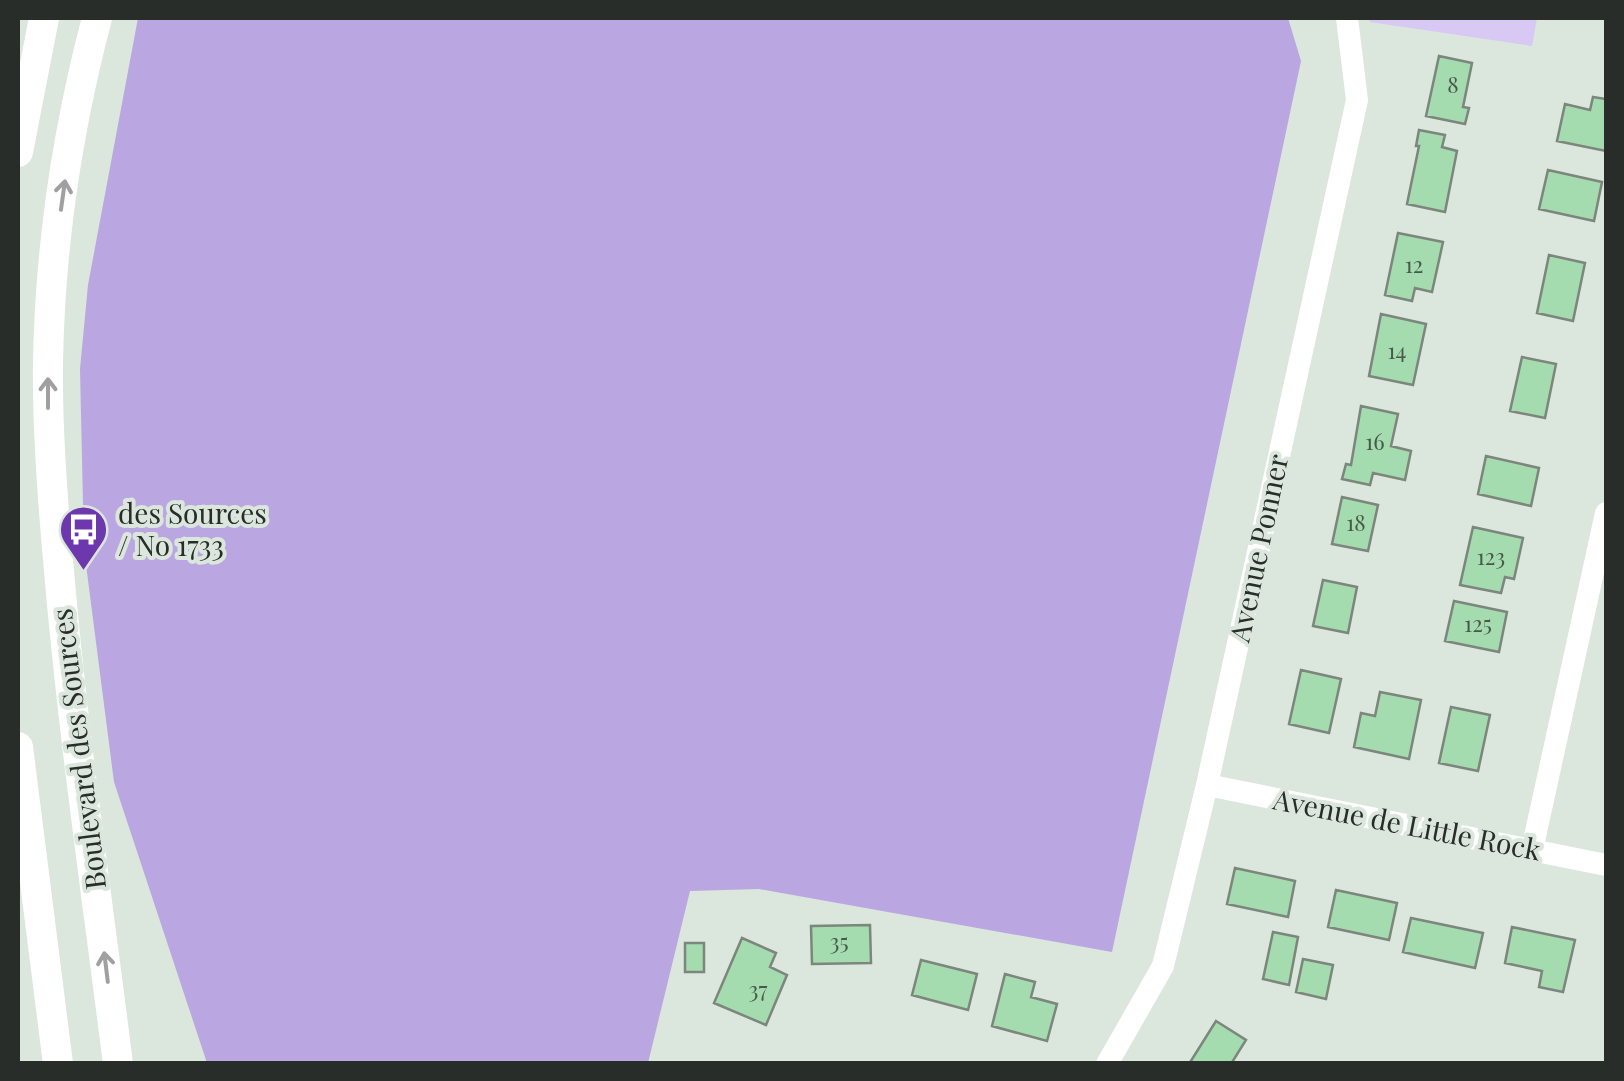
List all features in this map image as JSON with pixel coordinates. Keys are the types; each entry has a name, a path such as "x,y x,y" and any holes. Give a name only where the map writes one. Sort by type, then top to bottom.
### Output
{"main road":[{"path":"18,152 44,18"},
{"name":"Boulevard des Sources","path":"97,18 60,214 49,328 48,422 66,653 118,1064"},
{"path":"18,747 58,1064"}],"street":[{"name":"Avenue Ponner","path":"1107,1064 1163,966 1207,785 1356,100 1347,18"},
{"path":"1532,850 1606,513"},
{"name":"Avenue de Little Rock","path":"1207,785 1606,865"}],"shaded area":[{"path":"138,18 1288,18 1301,61 1112,952 759,889 690,891 648,1063 207,1063 114,782 84,549 80,369 88,285"},
{"path":"1369,18 1537,18 1532,46 1370,22"}],"building":[{"path":"1439,56 1472,63 1463,107 1469,108 1465,124 1426,116"},
{"path":"1593,97 1606,99 1606,151 1557,141 1565,104 1590,110"},
{"path":"1419,130 1445,135 1442,147 1457,151 1445,212 1407,204"},
{"path":"1548,170 1602,182 1594,221 1539,209"},
{"path":"1398,233 1443,242 1432,292 1415,288 1412,301 1385,295"},
{"path":"1549,255 1585,263 1573,321 1537,313"},
{"path":"1381,314 1426,324 1413,385 1369,376"},
{"path":"1522,357 1556,364 1545,418 1510,411"},
{"path":"1361,406 1398,414 1391,446 1411,451 1405,480 1373,473 1370,485 1342,479 1346,464 1351,465"},
{"path":"1486,456 1539,468 1531,506 1478,494"},
{"path":"1342,497 1378,505 1368,551 1332,544"},
{"path":"1473,527 1523,538 1514,579 1505,577 1501,593 1460,585"},
{"path":"1323,580 1357,587 1348,633 1313,626"},
{"path":"1454,601 1507,612 1499,652 1445,641"},
{"path":"1301,670 1341,679 1329,733 1289,724"},
{"path":"1380,692 1421,700 1409,759 1354,747 1361,713 1375,716"},
{"path":"1451,707 1490,715 1478,771 1439,763"},
{"path":"1235,868 1295,881 1288,917 1227,904"},
{"path":"1336,890 1397,903 1389,940 1328,927"},
{"path":"1411,918 1483,933 1475,968 1403,952"},
{"path":"870,925 871,963 812,964 811,926"},
{"path":"1512,927 1575,940 1563,992 1539,987 1542,971 1505,963"},
{"path":"1273,932 1298,937 1289,985 1263,979"},
{"path":"742,938 776,953 770,967 787,975 766,1025 714,1003"},
{"path":"685,943 704,943 704,972 685,972"},
{"path":"1303,959 1333,965 1326,999 1296,992"},
{"path":"921,960 977,974 968,1010 912,995"},
{"path":"1005,974 1035,982 1031,997 1057,1004 1047,1041 992,1026"},
{"path":"1216,1021 1246,1040 1231,1064 1189,1064"}],"place":[{"name":"des Sources / No 1733","path":"83,572"}]}
